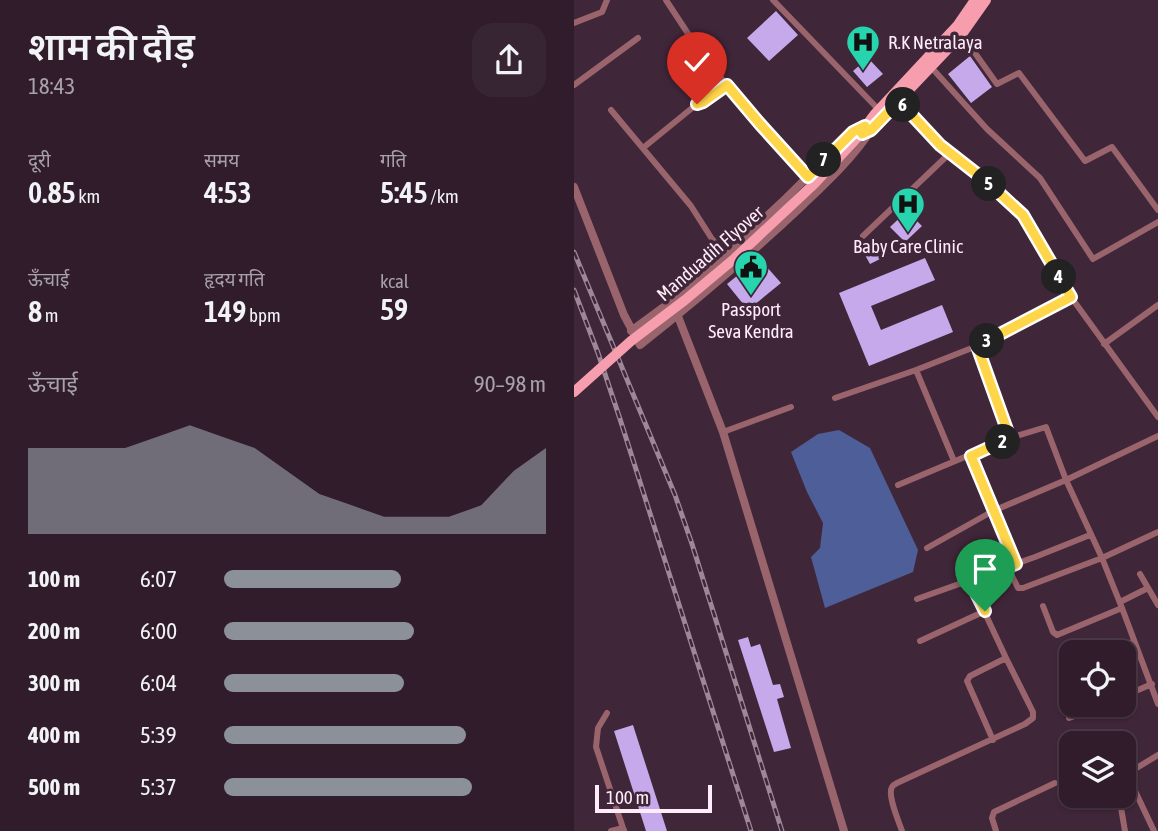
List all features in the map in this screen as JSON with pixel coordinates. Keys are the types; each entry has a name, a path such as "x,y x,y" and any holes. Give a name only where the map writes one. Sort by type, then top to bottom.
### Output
{"main road":[{"path":"866,130 899,101 931,67 959,30 975,0"},
{"path":"866,130 879,110 986,0"},
{"name":"Manduadih Flyover","path":"574,391 631,341 734,259 814,184 866,130"}],"street":[{"path":"574,23 602,12 607,0"},
{"path":"666,0 704,58 808,177"},
{"path":"773,0 879,110"},
{"path":"959,30 997,84 1019,73 1085,161 1112,147 1158,210"},
{"path":"574,85 638,38"},
{"path":"931,67 987,129 1040,178 1093,259 1158,222"},
{"path":"643,148 697,104 727,85"},
{"path":"899,101 940,145 986,181 1023,215 1071,297 1158,417"},
{"path":"611,110 691,206 726,256"},
{"path":"631,331 695,284 853,132 866,130"},
{"path":"574,187 624,315 640,345 797,210 855,152 866,130"},
{"path":"863,236 950,153"},
{"path":"835,398 977,346 1071,297"},
{"path":"672,301 723,432 844,831"},
{"path":"1104,344 1158,305"},
{"path":"977,346 1010,438"},
{"path":"916,370 954,461"},
{"path":"723,432 791,407"},
{"path":"898,485 1010,438 1046,427 1134,640"},
{"path":"927,548 993,511 1158,436"},
{"path":"971,456 1016,564"},
{"path":"1007,566 1015,585 1023,588 1102,558 1158,532"},
{"path":"917,599 1090,534"},
{"path":"1140,574 1158,605"},
{"path":"902,831 890,792 892,787 993,740 1033,718 1033,712 970,581"},
{"path":"1043,606 1057,635 1121,605 1148,588"},
{"path":"920,641 985,611"},
{"path":"1136,645 1155,688 1158,704"},
{"path":"993,740 967,681 970,676 1006,658"},
{"path":"1136,693 1155,688"},
{"path":"607,713 598,728 596,747 624,829 611,831"},
{"path":"1136,768 1158,755"},
{"path":"996,831 992,818 994,812 1055,783"},
{"path":"1136,795 1155,829"},
{"path":"1121,808 1125,831"}],"water":[{"path":"839,430 870,448 918,550 913,572 825,608 811,557 820,548 823,523 791,452 818,434"}],"building":[{"path":"776,11 798,35 769,61 747,38"},
{"path":"970,56 992,87 971,103 948,74"},
{"path":"868,58 883,74 867,87 853,71"},
{"path":"907,211 922,226 905,242 890,227"},
{"path":"872,239 882,258 870,264 860,246"},
{"name":"Passport Seva Kendra","path":"759,258 781,283 748,310 727,284"},
{"path":"925,258 935,280 871,306 881,330 942,305 953,332 869,366 839,293"},
{"path":"748,637 751,647 760,644 773,685 780,684 784,697 777,699 791,748 774,752 738,640"},
{"path":"633,725 667,831 646,831 614,731"}],"railway":[{"path":"574,252 675,495 782,831"},
{"path":"574,290 620,419 751,831"}],"place":[{"name":"R.K Netralaya","path":"863,72"},
{"name":"Baby Care Clinic","path":"908,234"},
{"name":"Passport Seva Kendra","path":"751,297"}],"route":[{"path":"697,104 727,85 808,177 853,132 865,126 862,134 871,130 899,101 940,145 986,181 1023,215 1071,297 977,346 1010,438 971,456 1016,564 970,581 985,611"}]}
